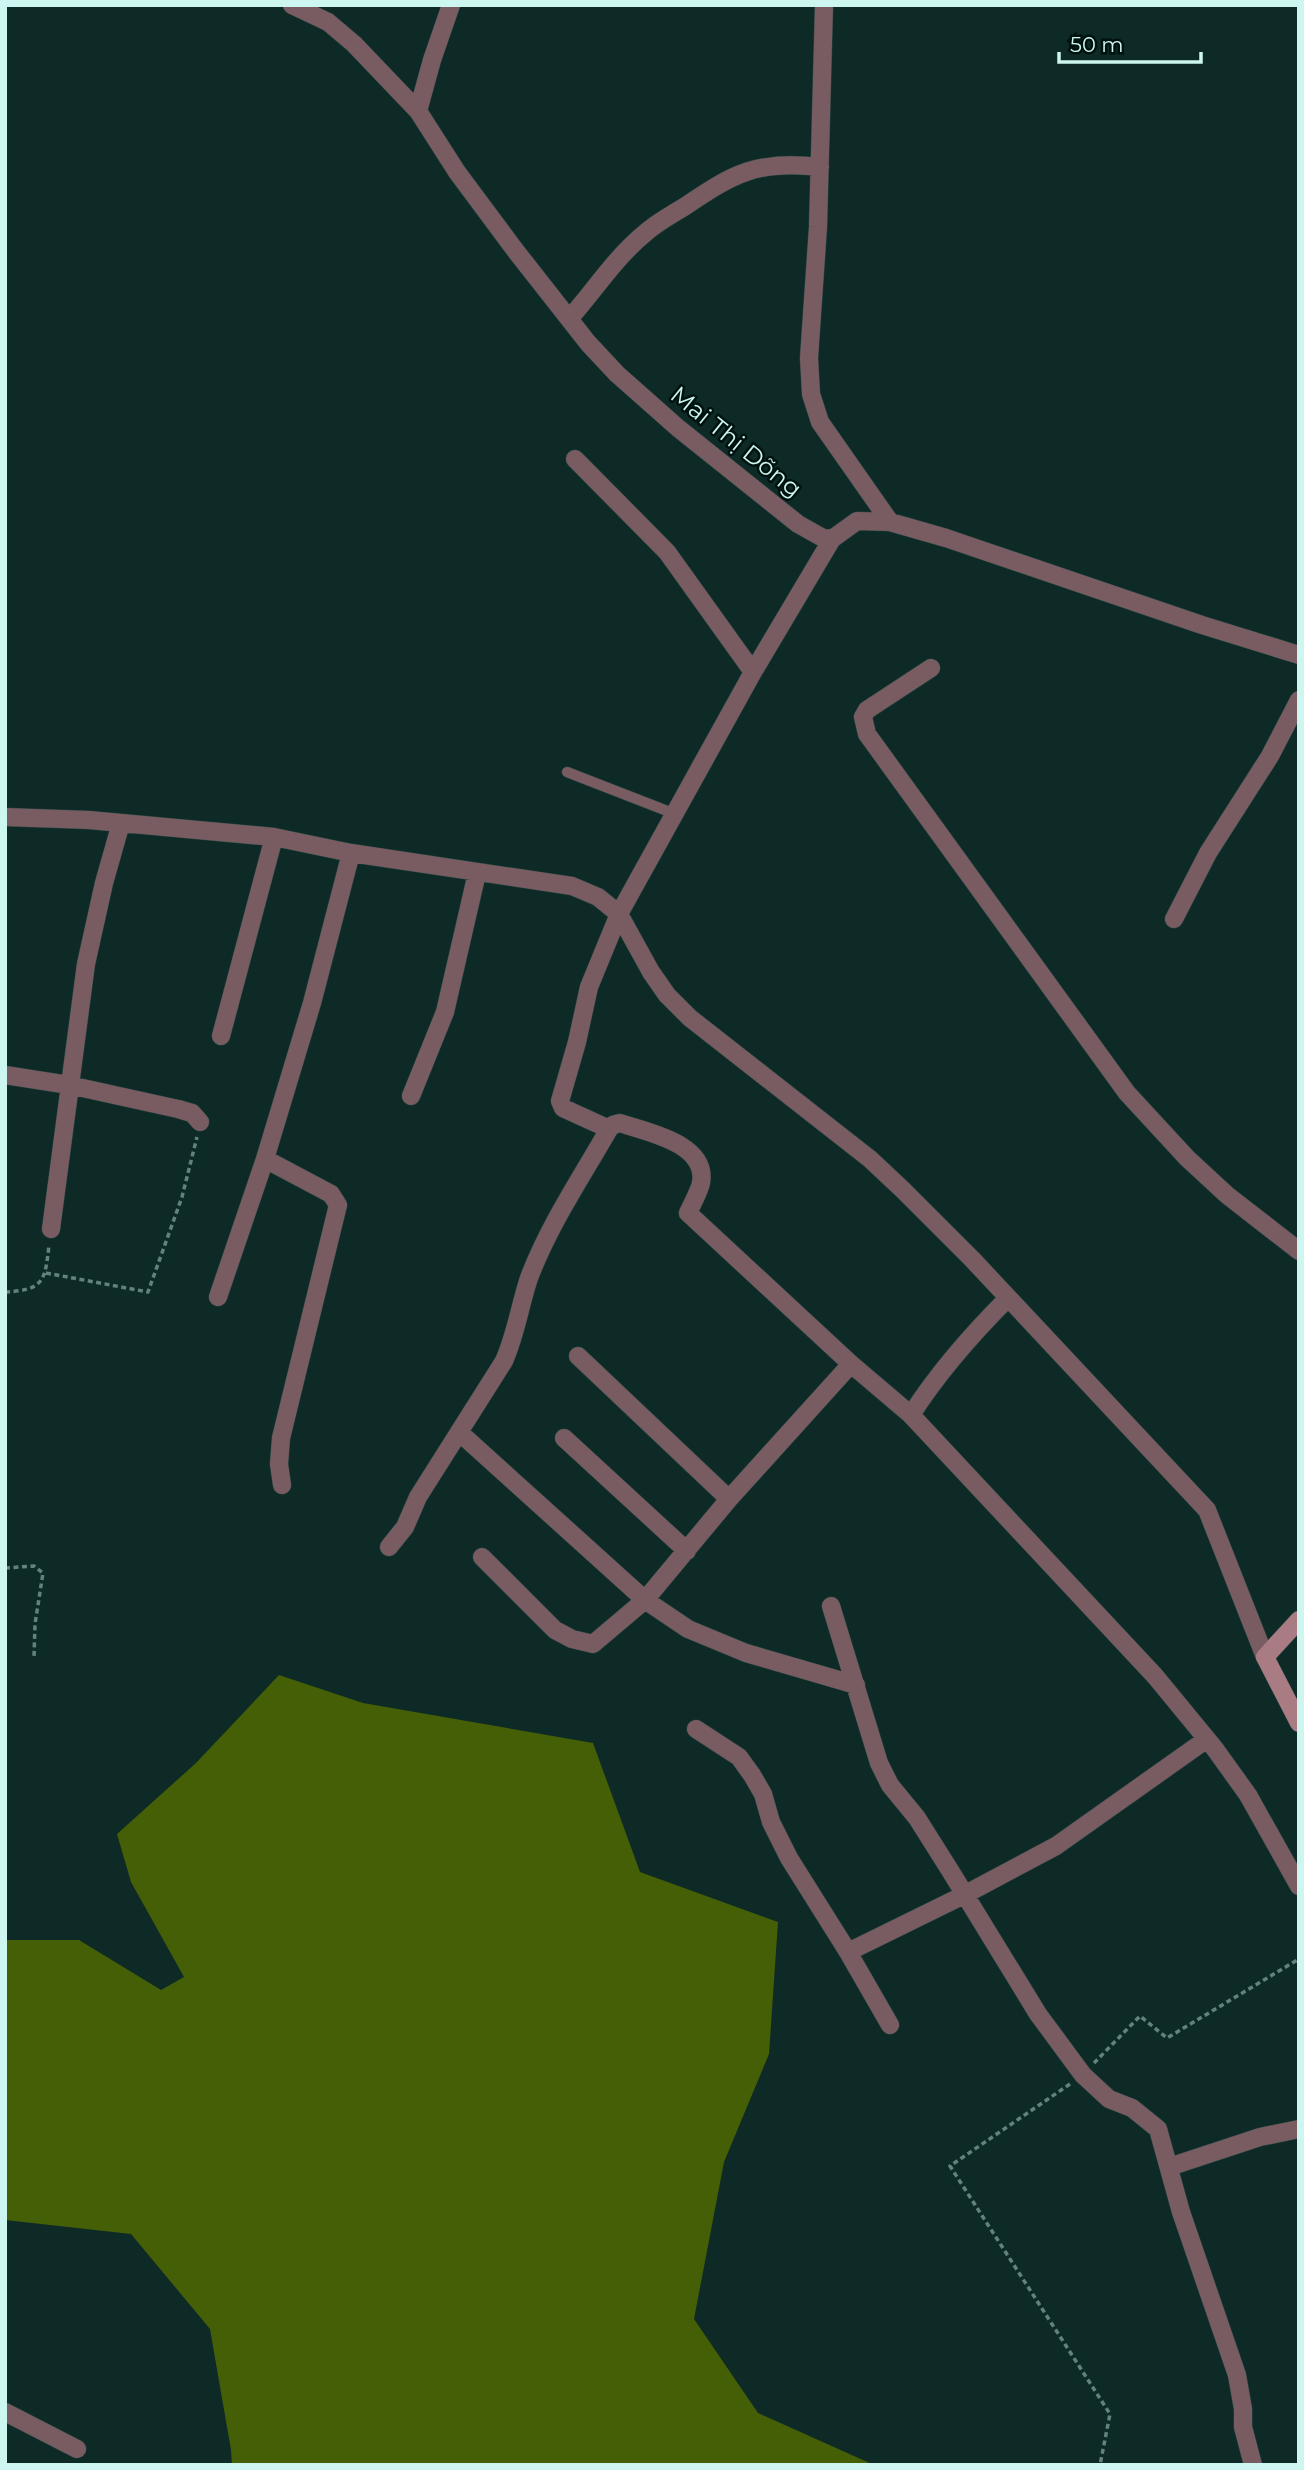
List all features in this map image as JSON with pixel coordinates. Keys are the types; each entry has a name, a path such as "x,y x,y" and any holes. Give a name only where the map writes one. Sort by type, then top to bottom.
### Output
{"street":[{"name":"Mai Thị Dõng","path":"292,5 328,22 354,44 418,111 457,172 514,250 617,374 678,428 798,524 823,538 832,539"},
{"path":"418,111 451,5"},
{"path":"824,5 820,167 809,358 811,394 820,422 890,522"},
{"path":"569,319 618,259 645,233 718,185 746,170 765,167 820,167"},
{"path":"575,458 667,552 753,672"},
{"path":"609,1129 563,1108 560,1101 589,987 619,914 753,672 832,539 857,521 890,522 946,538 1299,655"},
{"path":"931,668 867,710 863,717 867,734 1126,1093 1187,1158 1227,1195 1299,1251"},
{"path":"1174,919 1208,853 1270,756 1299,700"},
{"path":"5,817 121,823 274,837 351,853 540,880 572,886 598,897 619,914 667,995 700,1026 870,1159 932,1218 1207,1510 1265,1657 1299,1723"},
{"path":"51,1229 86,964 121,823"},
{"path":"220,1036 274,837"},
{"path":"218,1297 265,1159 312,1003 351,853"},
{"path":"411,1096 445,1012 477,873"},
{"path":"5,1074 178,1109 192,1113 200,1122"},
{"path":"389,1547 405,1527 418,1497 504,1361 529,1279 553,1223 609,1129 620,1124 680,1143 697,1164 701,1182 688,1213 851,1364 911,1415 1155,1676 1207,1739 1248,1795 1299,1886"},
{"path":"265,1159 331,1194 338,1205 281,1438 279,1464 282,1485"},
{"path":"911,1415 961,1346 1007,1297"},
{"path":"578,1356 729,1499"},
{"path":"482,1557 555,1630 572,1639 593,1644 645,1600 729,1499 851,1364"},
{"path":"459,1432 645,1600 688,1629 717,1642 856,1685"},
{"path":"564,1437 687,1551"},
{"path":"831,1606 879,1763 890,1785 917,1818 1038,2014 1083,2075 1109,2099 1132,2108 1158,2129 1181,2212 1237,2375 1243,2427 1253,2465"},
{"path":"1265,1657 1299,1620"},
{"path":"696,1728 739,1757 752,1774 764,1794 771,1822 789,1858 890,2025"},
{"path":"848,1952 1056,1846 1207,1739"},
{"path":"1169,2167 1260,2137 1299,2129"},
{"path":"5,2412 77,2449"}],"lane":[{"path":"567,772 675,814"}],"path":[{"path":"46,1273 148,1292 182,1197 200,1122"},
{"path":"5,1292 28,1291 39,1285 46,1273 51,1229"},
{"path":"5,1568 34,1566 43,1573 34,1625 34,1657"},
{"path":"1100,2465 1110,2414 950,2165 1083,2075 1140,2016 1167,2038 1299,1959"}],"green space":[{"path":"279,1675 363,1703 593,1743 640,1872 778,1922 769,2054 724,2162 694,2319 758,2413 874,2465 232,2465 210,2329 131,2234 5,2220 5,1940 79,1940 161,1990 184,1977 131,1882 117,1834 196,1763"}]}
